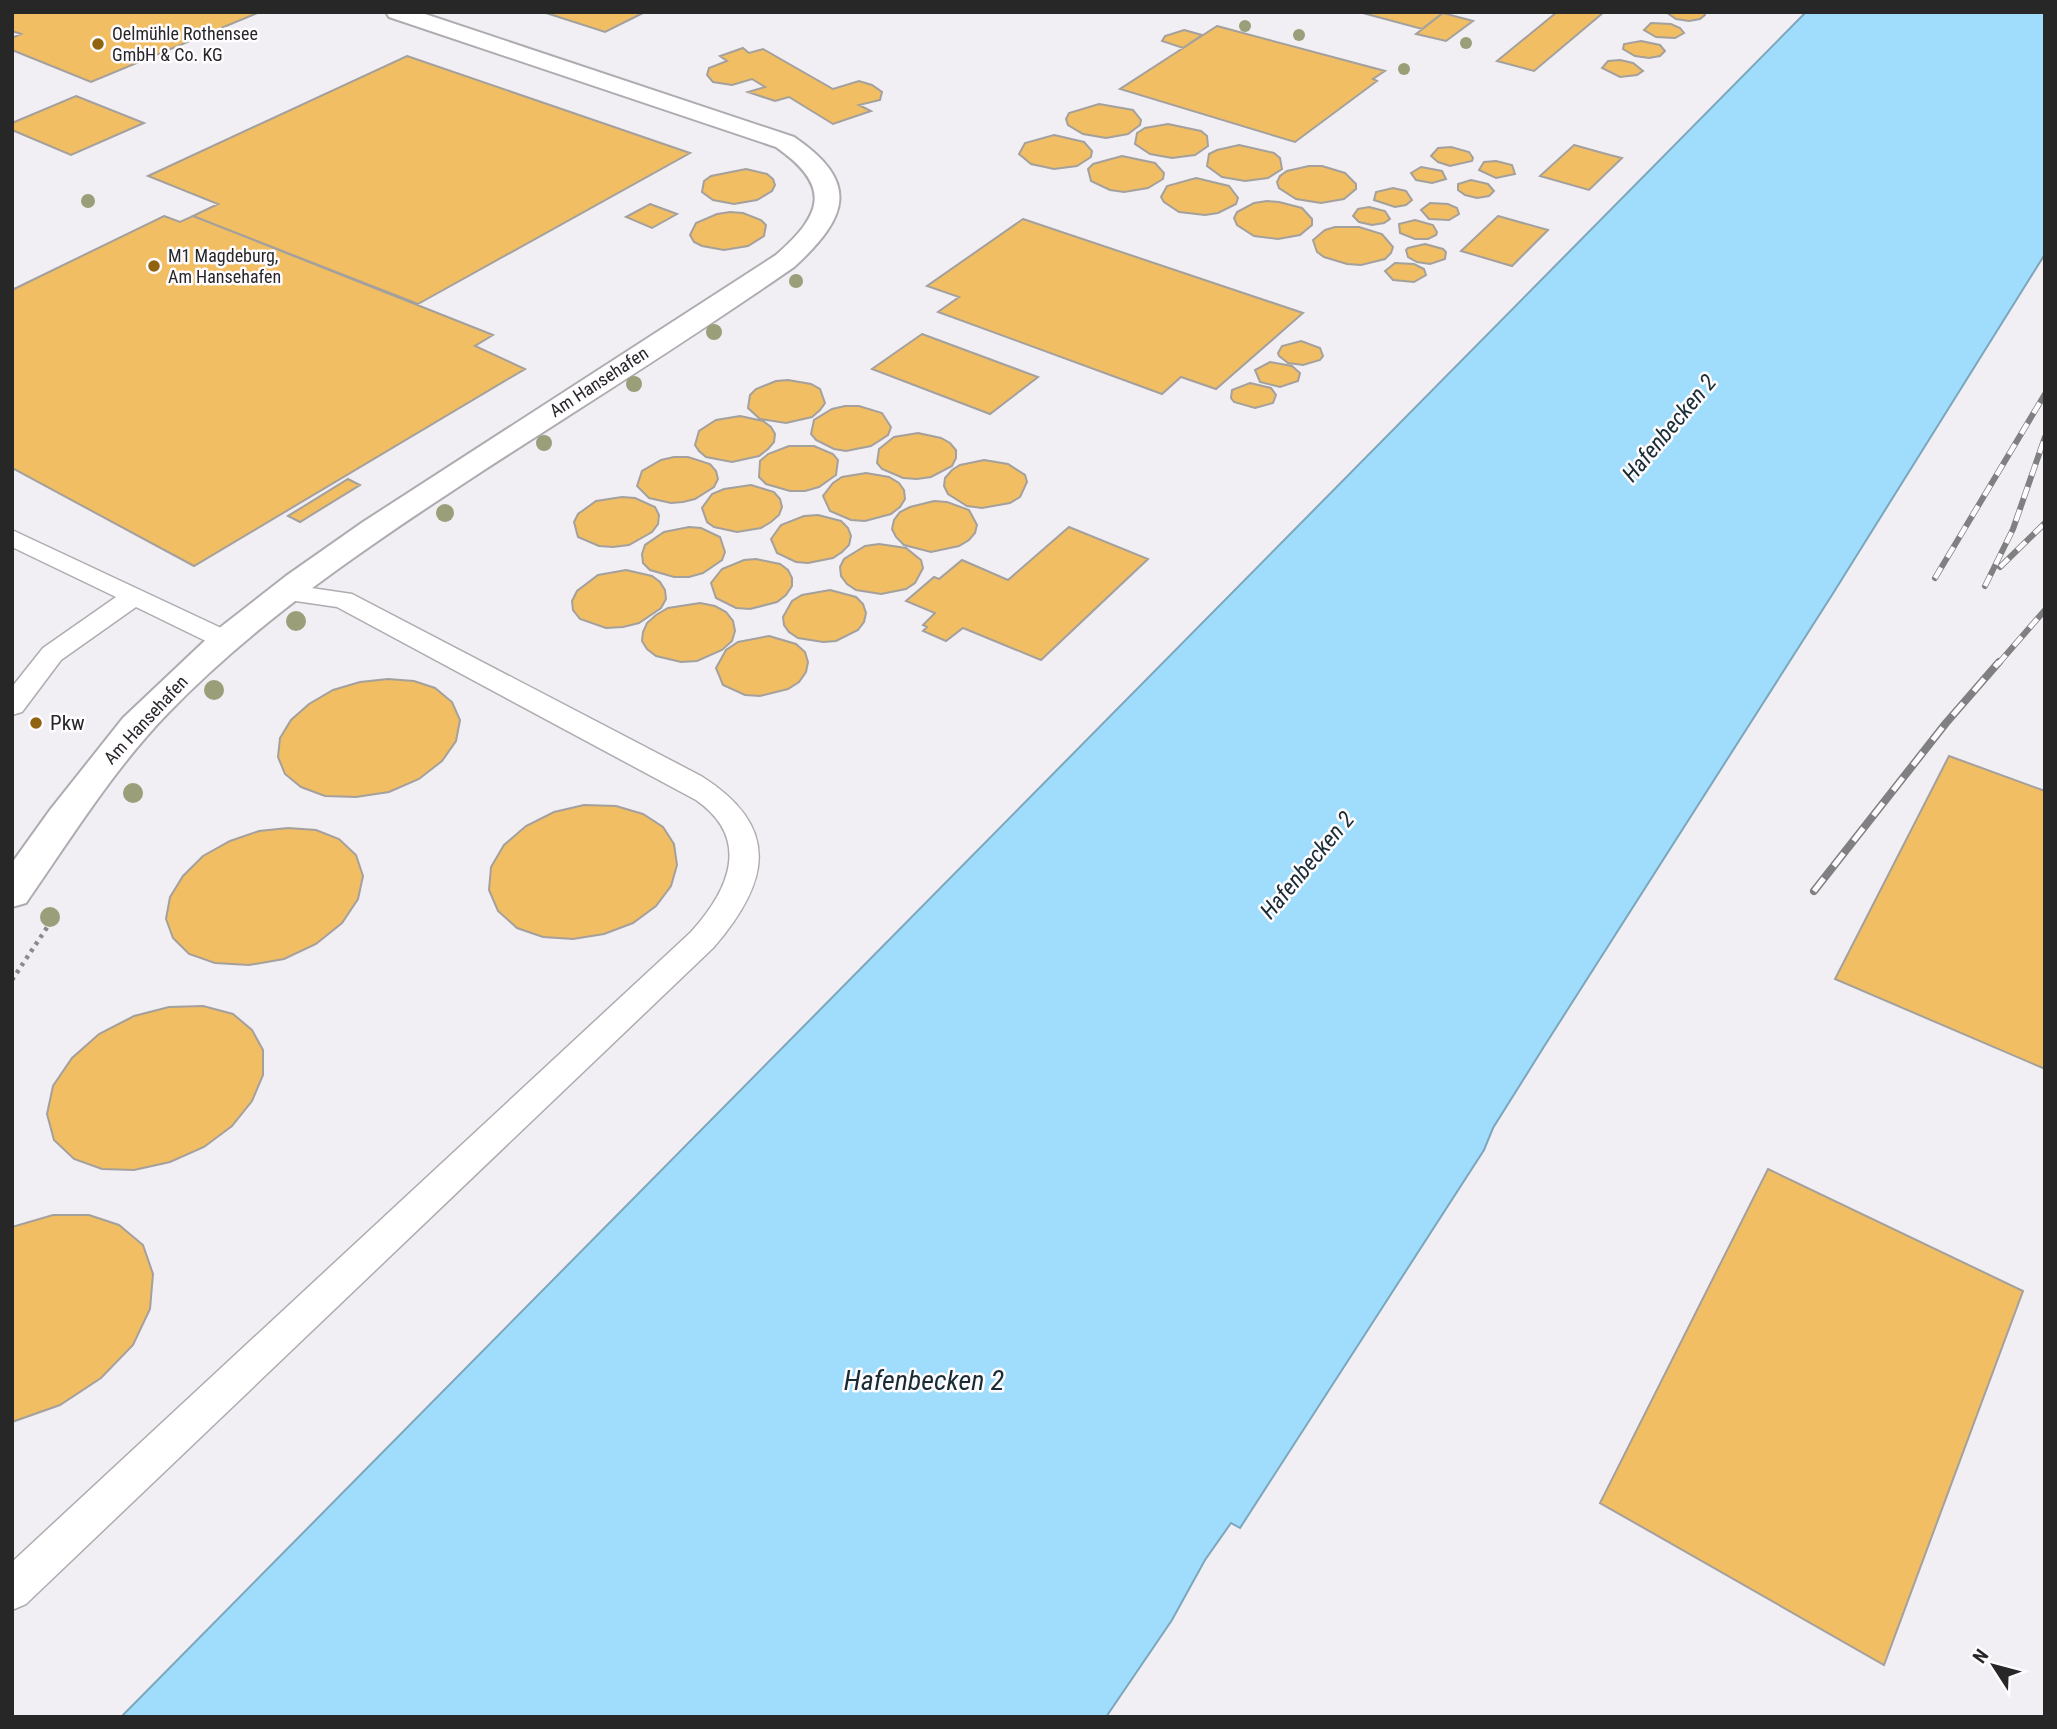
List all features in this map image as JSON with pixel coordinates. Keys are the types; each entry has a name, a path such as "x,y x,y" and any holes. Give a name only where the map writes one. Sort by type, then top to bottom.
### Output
{"street":[{"name":"Am Hansehafen","path":"12,893 94,776 124,739 225,640 284,592 358,538 785,261 816,231 830,200 828,187 818,167 776,138 397,12"}],"lane":[{"path":"13,538 225,640"},
{"path":"12,1590 702,940 726,913 741,878 742,839 738,827 723,805 691,783 343,600 284,592"},
{"path":"12,706 52,654 134,597"}],"water":[{"name":"Hafenbecken 2","path":"1806,12 2045,12 2045,254 1493,1128 1484,1150 1240,1528 1231,1523 1205,1560 1172,1620 1106,1717 121,1717"}],"building":[{"name":"Oelmühle Rothensee GmbH & Co. KG","path":"12,12 260,12 91,82 12,50 12,38 21,34 12,31"},
{"path":"543,12 645,12 605,32"},
{"path":"1359,12 1444,12 1422,29"},
{"path":"1557,12 1604,12 1534,71 1497,61"},
{"path":"1666,12 1704,12 1705,15 1689,21 1676,19"},
{"path":"1443,13 1473,21 1446,41 1416,34"},
{"path":"1651,23 1671,24 1684,33 1675,38 1656,37 1644,30"},
{"path":"1217,26 1385,71 1373,79 1377,81 1295,142 1120,89"},
{"path":"1184,30 1202,35 1183,48 1162,41 1165,36"},
{"path":"1641,41 1660,45 1665,51 1660,56 1649,58 1635,56 1623,49 1624,44"},
{"path":"743,48 749,53 763,49 833,89 859,81 872,85 882,92 880,100 859,105 871,111 833,124 789,97 775,101 748,92 765,87 752,79 732,85 713,82 707,75 709,68 727,61 720,56"},
{"path":"407,56 690,153 418,304 193,216 218,204 148,176"},
{"path":"1608,61 1633,63 1643,71 1637,75 1620,77 1602,68"},
{"path":"76,96 144,123 71,155 12,130 12,123"},
{"path":"1099,104 1133,110 1141,120 1140,125 1128,134 1106,138 1083,134 1068,125 1066,119 1069,113"},
{"path":"1168,124 1201,131 1207,136 1208,146 1195,155 1172,158 1150,154 1135,144 1137,133 1145,128"},
{"path":"1054,135 1084,142 1092,151 1091,157 1077,166 1054,169 1031,164 1019,154 1025,143"},
{"path":"1239,145 1274,153 1280,158 1282,169 1268,178 1245,181 1222,177 1207,166 1209,154"},
{"path":"1574,145 1622,158 1589,190 1540,176"},
{"path":"1451,147 1469,152 1472,161 1450,166 1431,156 1438,148"},
{"path":"1122,156 1155,163 1164,173 1163,179 1148,188 1124,192 1110,190 1091,181 1088,169 1093,164"},
{"path":"1496,161 1512,165 1515,174 1496,178 1479,170 1484,162"},
{"path":"1322,166 1345,173 1356,184 1356,189 1344,199 1321,203 1296,199 1279,188 1277,182 1280,176 1287,171"},
{"path":"1421,167 1442,171 1446,179 1432,183 1416,180 1411,173"},
{"path":"746,169 767,174 773,179 775,185 772,191 757,200 734,204 713,200 702,192 704,181 711,176"},
{"path":"1196,178 1229,186 1238,198 1236,204 1218,213 1205,215 1179,212 1164,202 1161,197 1167,186"},
{"path":"1471,180 1488,184 1494,191 1489,196 1477,198 1458,190 1458,184"},
{"path":"1393,188 1406,191 1412,200 1406,205 1395,207 1374,200 1376,192"},
{"path":"1267,201 1302,208 1312,219 1312,225 1300,235 1278,239 1254,236 1237,225 1234,218 1237,212 1254,203"},
{"path":"1430,203 1448,204 1457,208 1459,214 1449,220 1429,219 1421,210"},
{"path":"650,204 677,214 652,228 626,217"},
{"path":"1369,207 1385,211 1390,219 1372,225 1359,222 1353,216 1358,209"},
{"path":"730,212 743,213 761,220 766,225 764,236 748,246 724,250 694,242 690,235 696,223"},
{"path":"164,216 180,222 193,216 493,335 475,346 525,369 194,566 12,468 12,290"},
{"path":"1498,216 1548,230 1512,266 1461,251"},
{"path":"1023,219 1303,313 1216,389 1181,377 1162,394 938,312 959,297 927,286"},
{"path":"1415,220 1433,225 1436,235 1428,239 1415,239 1400,233 1399,224"},
{"path":"1335,227 1359,227 1382,234 1393,247 1391,253 1385,259 1361,265 1324,257 1317,252 1313,240 1325,230"},
{"path":"1425,244 1443,249 1446,252 1445,259 1430,264 1408,257 1408,248"},
{"path":"1395,263 1414,264 1424,269 1426,275 1414,282 1393,280 1385,271"},
{"path":"922,334 1038,377 990,414 872,369"},
{"path":"1301,341 1320,348 1323,356 1320,360 1303,365 1288,363 1279,356 1282,346"},
{"path":"1270,362 1292,366 1300,373 1298,381 1280,387 1260,382 1255,370"},
{"path":"776,381 811,384 820,389 825,403 812,417 786,423 760,419 748,408 750,395 756,389"},
{"path":"1250,383 1271,388 1276,395 1273,403 1255,408 1234,402 1231,398 1232,390"},
{"path":"859,406 882,413 891,427 888,435 871,446 846,451 834,449 816,440 811,434 814,420 832,409"},
{"path":"740,416 763,421 771,427 775,434 774,442 768,449 759,456 732,462 706,457 699,451 695,445 699,431 716,420"},
{"path":"918,433 950,443 956,450 952,466 931,477 917,479 903,478 882,469 877,463 879,449 894,437"},
{"path":"789,446 814,446 833,454 838,460 836,475 819,487 805,491 790,491 766,484 759,477 760,461 768,454"},
{"path":"688,457 710,464 718,479 714,487 695,499 683,502 671,503 649,498 637,486 642,471 661,460"},
{"path":"984,460 1008,464 1025,475 1027,482 1020,497 1010,503 982,508 967,506 948,494 944,486 945,478 952,470 960,465"},
{"path":"866,473 889,477 899,483 904,490 905,499 900,507 891,514 865,521 851,520 830,511 823,496 833,483 842,477"},
{"path":"348,479 360,485 300,522 288,516"},
{"path":"751,485 774,492 780,499 782,507 779,515 771,522 761,528 737,532 714,527 707,522 702,508 712,494 724,489"},
{"path":"635,498 655,507 659,515 658,524 652,532 629,545 613,547 599,546 578,537 574,522 578,514 596,501"},
{"path":"934,501 947,502 969,510 977,525 975,533 959,546 931,552 904,545 892,529 894,520 900,512 910,507"},
{"path":"818,515 841,521 848,528 851,536 849,545 842,552 833,558 808,563 796,562 777,553 771,539 781,525 804,516"},
{"path":"689,527 701,528 720,537 725,552 722,560 703,573 689,577 674,577 650,570 643,563 645,545 664,532"},
{"path":"1069,527 1148,559 1041,660 963,628 946,641 923,631 927,627 923,625 935,613 906,601 934,577 939,579 962,560 1008,580"},
{"path":"879,544 906,548 921,560 923,568 915,583 906,589 881,594 856,590 847,584 841,576 840,567 844,559 865,546"},
{"path":"756,559 780,564 788,570 792,586 786,595 777,602 750,609 736,608 716,598 711,583 722,569 744,560"},
{"path":"626,570 652,576 660,582 666,599 661,608 639,623 623,627 606,628 580,619 573,610 572,601 577,591 598,575"},
{"path":"830,590 856,597 863,604 866,613 858,630 836,641 823,642 798,638 789,632 783,617 792,601 802,595"},
{"path":"700,603 726,612 733,621 735,631 732,641 722,650 697,661 681,662 656,656 647,649 642,641 643,632 647,623 656,615 668,608"},
{"path":"769,636 796,644 805,652 808,662 806,672 799,682 788,689 760,696 745,695 723,685 716,668 726,650 738,642"},
{"path":"388,679 414,681 435,688 452,702 460,720 456,741 442,761 419,779 389,792 356,797 325,796 301,787 285,774 278,757 280,738 291,720 309,704 333,690 360,682"},
{"path":"1949,756 2045,791 2045,1069 1835,979"},
{"path":"584,805 616,806 643,814 663,827 674,844 677,865 671,886 656,906 633,923 604,934 573,939 543,937 517,928 498,911 489,890 491,867 504,845 526,826 554,812"},
{"path":"288,828 316,830 339,839 356,855 363,876 358,899 342,923 316,944 284,959 249,965 215,963 189,954 173,938 166,919 170,897 183,876 203,856 230,841 259,831"},
{"path":"203,1006 233,1014 252,1030 263,1050 263,1075 252,1101 232,1126 204,1147 170,1162 134,1170 102,1169 74,1159 54,1140 47,1114 53,1086 72,1058 99,1034 134,1016 169,1007"},
{"path":"1768,1169 2023,1291 1884,1665 1600,1503"},
{"path":"53,1215 89,1215 119,1225 143,1245 153,1274 150,1309 133,1345 101,1378 60,1405 12,1422 12,1227"}],"railway":[{"path":"1935,578 2045,394"},
{"path":"1985,586 2013,529 2045,437"},
{"path":"2000,567 2045,523"},
{"path":"1998,664 2045,610"},
{"path":"1814,891 1946,723 1999,662"}],"place":[{"name":"Oelmühle Rothensee GmbH & Co. KG","path":"98,44"},
{"name":"M1 Magdeburg, Am Hansehafen","path":"154,266"},
{"name":"Pkw","path":"36,723"}]}
